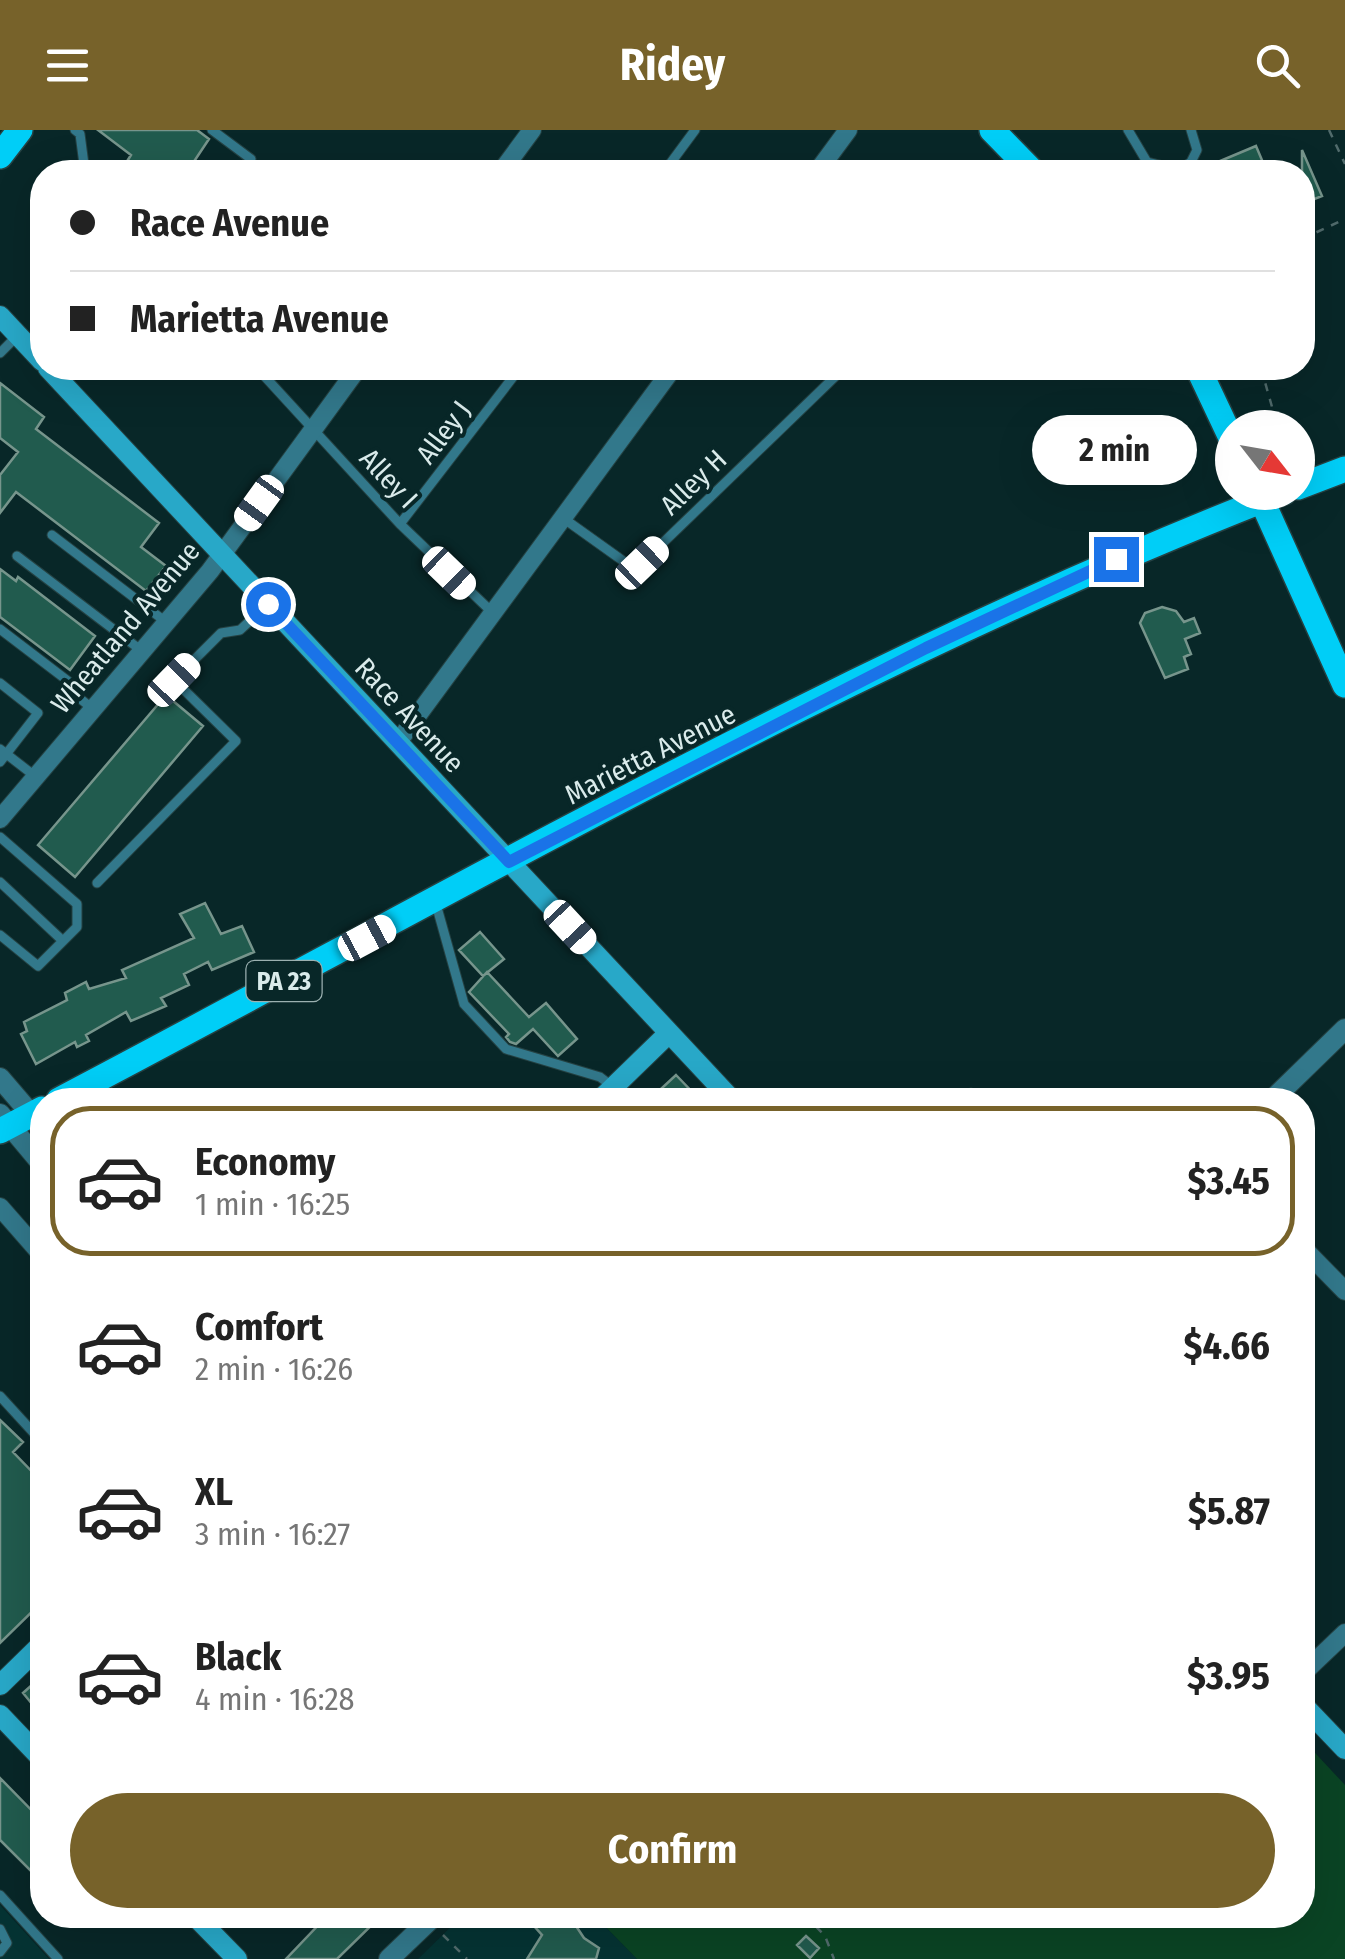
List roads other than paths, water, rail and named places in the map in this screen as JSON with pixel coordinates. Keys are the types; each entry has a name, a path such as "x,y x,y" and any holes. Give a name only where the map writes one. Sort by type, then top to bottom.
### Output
{"main road":[{"path":"0,156 20,130"},
{"path":"992,130 1021,160"},
{"path":"0,316 30,348"},
{"name":"Race Avenue","path":"59,380 721,1088"},
{"path":"1204,380 1218,410"},
{"path":"1315,480 1345,469"},
{"name":"Marietta Avenue","path":"82,1088 509,862 996,613 1232,510"},
{"path":"1274,510 1345,685"},
{"path":"613,1088 669,1033"},
{"path":"3,1124 30,1119"},
{"path":"0,1685 30,1656"},
{"path":"0,1715 30,1746"},
{"path":"1315,1718 1345,1749"},
{"path":"207,1928 237,1959"}],"street":[{"path":"510,160 532,130"},
{"path":"826,160 848,130"},
{"name":"Wheatland Avenue","path":"0,819 222,554 349,380"},
{"path":"398,742 664,380"},
{"path":"1284,1088 1345,1029"},
{"path":"0,1078 30,1108"},
{"path":"3,1124 30,1152"},
{"path":"0,1208 30,1241"},
{"path":"1315,1260 1345,1291"},
{"path":"1315,1662 1345,1633"},
{"path":"388,1959 432,1928"}],"lane":[{"path":"212,130 250,160"},
{"path":"673,160 695,130"},
{"path":"1128,130 1147,160"},
{"path":"1188,160 1197,150 1191,130"},
{"path":"79,131 83,160"},
{"path":"0,353 18,335"},
{"name":"Alley I","path":"268,380 400,524 493,613"},
{"name":"Alley J","path":"400,524 511,380"},
{"name":"Alley H","path":"563,518 626,563 642,563 832,380"},
{"path":"52,536 166,622"},
{"path":"18,556 142,652"},
{"path":"97,883 236,740 174,680 220,632 240,630 268,604"},
{"path":"0,629 68,680 73,694 93,709"},
{"path":"0,683 38,713 2,755 36,777"},
{"path":"0,837 77,904 77,927 38,966 0,935"},
{"path":"0,882 64,941"},
{"path":"435,902 464,1004 506,1049 600,1077 605,1088"},
{"path":"0,1396 30,1429"},
{"path":"0,1896 58,1959"},
{"path":"0,1929 6,1943 0,1952"}]}
